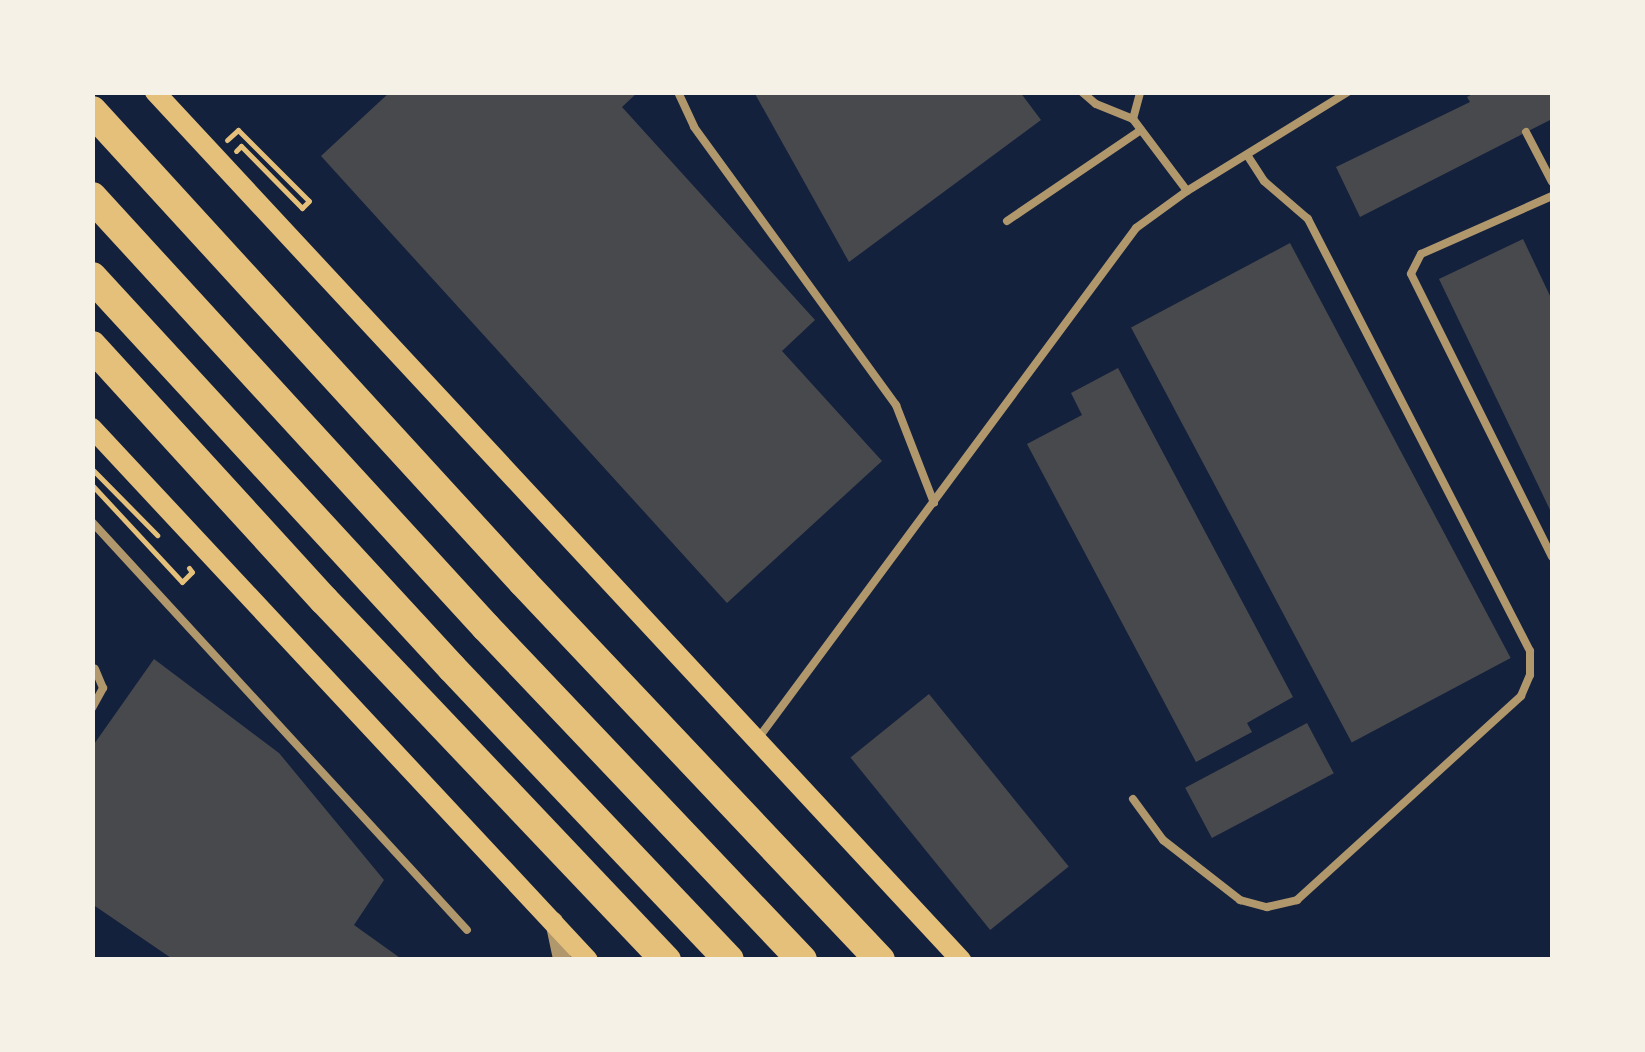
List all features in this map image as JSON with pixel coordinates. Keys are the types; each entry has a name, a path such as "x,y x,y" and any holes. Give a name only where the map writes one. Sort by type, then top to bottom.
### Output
{"highway":[{"path":"92,111 523,582 880,960"},
{"path":"92,198 486,627 802,960"},
{"path":"92,276 452,668 729,960"},
{"path":"92,346 324,600 666,960"}],"main road":[{"path":"155,92 962,960"},
{"path":"92,428 588,960"}],"street":[{"path":"554,920 562,960"}],"lane":[{"path":"678,92 694,127 896,405 934,503"},
{"path":"1082,92 1096,104 1134,119 1187,191"},
{"path":"1134,119 1140,92"},
{"path":"758,740 1136,228 1187,191 1348,92"},
{"path":"1007,222 1141,130"},
{"path":"1526,132 1552,182"},
{"path":"1133,799 1163,840 1240,900 1267,906 1297,900 1521,696 1530,675 1530,651 1308,220 1264,181 1247,154"},
{"path":"1552,196 1422,254 1411,274 1552,557"},
{"path":"92,522 467,930"},
{"path":"92,708 103,688 95,669"}],"path":[{"path":"221,164 241,146 302,208 309,202 238,130"},
{"path":"92,469 167,546"},
{"path":"92,485 182,582 192,572 180,559"}],"building":[{"path":"390,92 638,92 622,107 815,320 782,351 882,461 727,603 321,156"},
{"path":"754,92 1020,92 1041,120 849,262"},
{"path":"1476,92 1552,92 1552,119 1360,217 1336,167 1470,102 1467,97"},
{"path":"1523,239 1552,300 1552,514 1439,279"},
{"path":"1290,243 1511,658 1352,742 1131,328"},
{"path":"1118,368 1293,697 1247,723 1252,732 1196,762 1027,444 1082,415 1071,393"},
{"path":"154,659 279,753 384,880 354,925 403,960 174,960 92,904 92,747"},
{"path":"929,694 1069,867 990,930 851,758"},
{"path":"1307,723 1334,773 1212,838 1185,788"}]}
